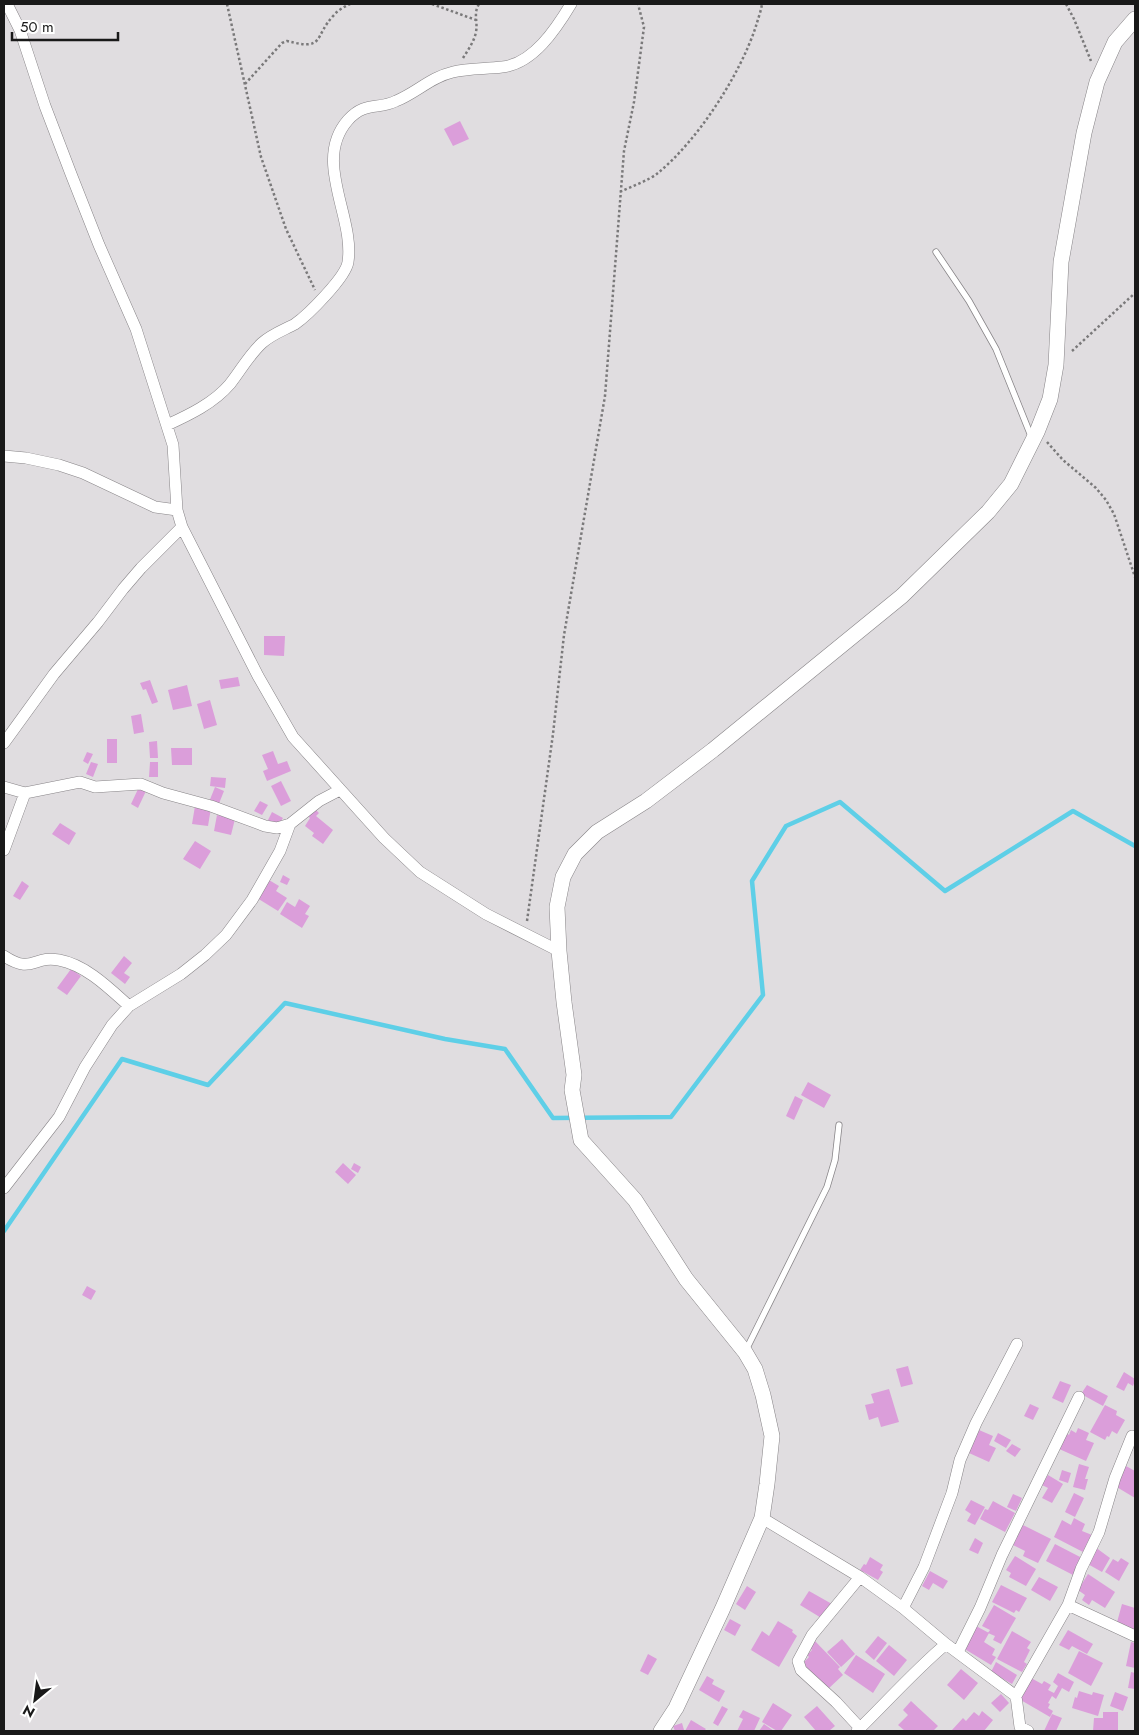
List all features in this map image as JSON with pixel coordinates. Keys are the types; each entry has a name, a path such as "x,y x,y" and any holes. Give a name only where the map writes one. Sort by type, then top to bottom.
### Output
{"street":[{"path":"7,4 20,30 45,106 78,192 136,329 173,445 177,510 182,527 258,676 293,738 384,838 420,872 486,914 559,951"},
{"path":"167,425 195,411 220,393 229,385 248,358 264,341 302,319 342,276 348,262 349,242 334,168 334,153 338,136 347,120 359,110 394,102 437,77 454,72 504,67 521,63 534,52 561,21 571,4"},
{"path":"661,1731 676,1708 762,1518 768,1484 772,1436 764,1394 755,1369 745,1352 686,1279 634,1200 581,1140 572,1090 574,1074 559,951 557,907 563,877 575,854 597,832 646,801 712,750 902,596 988,512 1011,484 1035,436 1050,400 1056,365 1062,262 1084,133 1096,82 1115,42 1135,19"},
{"path":"4,456 26,458 59,465 155,507 177,510"},
{"path":"4,743 54,674 123,589 182,527"},
{"path":"4,787 25,793 80,782 95,787 141,784 163,793 211,806 265,826 277,828 290,824 319,801 340,790"},
{"path":"4,850 25,793"},
{"path":"4,1188 59,1117 85,1066 112,1025 129,1006 181,974 226,935 252,900 280,851 290,824"},
{"path":"4,956 22,965 57,959 69,963 102,982 129,1006"},
{"path":"903,1608 924,1567 952,1493 960,1460 976,1423 1017,1344"},
{"path":"958,1652 980,1608 1006,1547 1079,1397"},
{"path":"1022,1730 1016,1696 1068,1605 1081,1569 1099,1532 1115,1478 1132,1436"},
{"path":"762,1518 860,1577 1016,1696"},
{"path":"860,1577 812,1635 798,1661 801,1670 836,1702 859,1730 897,1689 946,1644"},
{"path":"1068,1605 1135,1636"}],"lane":[{"path":"936,252 969,301 996,349 1035,436"},
{"path":"745,1352 810,1225 827,1187 835,1160 839,1125"}],"path":[{"path":"227,4 264,166 286,229 320,300"},
{"path":"245,84 282,43 287,41 308,45 317,41 335,13 350,4"},
{"path":"432,4 476,20"},
{"path":"454,72 472,45 476,31 474,14 479,4"},
{"path":"526,935 553,734 564,635 605,396 624,151 634,102 644,27 638,4"},
{"path":"620,192 657,174 682,150 709,115 737,70 753,35 762,4"},
{"path":"1066,4 1088,52 1096,82"},
{"path":"1056,365 1135,293"},
{"path":"1035,436 1096,488 1106,500 1114,514 1135,577"}],"building":[{"path":"460,121 469,139 453,146 444,129"},
{"path":"264,636 285,636 284,656 264,655"},
{"path":"238,677 240,686 221,689 219,680"},
{"path":"150,680 158,702 152,704 146,689 143,690 140,683"},
{"path":"187,685 192,706 173,710 168,690"},
{"path":"210,700 217,725 204,729 197,704"},
{"path":"141,714 144,732 134,734 131,716"},
{"path":"107,739 117,739 117,763 107,763"},
{"path":"157,741 158,758 150,758 149,742"},
{"path":"171,748 192,748 192,765 172,765"},
{"path":"273,751 278,764 287,761 291,771 267,781 263,771 268,769 262,755"},
{"path":"87,752 93,754 88,764 83,761"},
{"path":"91,762 98,764 93,777 86,774"},
{"path":"150,762 158,762 158,777 149,777"},
{"path":"211,777 226,778 225,788 210,786"},
{"path":"281,781 291,801 281,806 271,786"},
{"path":"139,787 146,791 138,808 131,804"},
{"path":"215,787 224,791 218,806 209,802"},
{"path":"260,801 268,805 262,815 254,811"},
{"path":"195,806 211,808 208,826 192,824"},
{"path":"314,808 319,813 316,816 333,830 323,844 312,836 314,833 305,826 310,818 307,815"},
{"path":"272,812 283,818 278,826 268,820"},
{"path":"217,815 235,819 231,835 214,831"},
{"path":"60,823 76,833 69,845 52,834"},
{"path":"195,841 211,851 200,869 183,859"},
{"path":"283,875 290,879 287,885 280,882"},
{"path":"269,880 279,886 276,891 287,898 278,911 257,898"},
{"path":"22,881 29,886 20,900 13,896"},
{"path":"299,899 310,906 305,914 309,916 302,928 280,914 287,902 295,907"},
{"path":"124,956 132,963 124,973 130,977 125,984 111,973"},
{"path":"71,969 81,976 67,995 57,988"},
{"path":"808,1082 831,1095 824,1108 801,1095"},
{"path":"795,1096 803,1100 794,1120 786,1116"},
{"path":"343,1163 356,1175 348,1184 335,1172"},
{"path":"354,1163 361,1167 358,1173 351,1169"},
{"path":"87,1286 96,1291 91,1300 82,1295"},
{"path":"908,1366 913,1384 901,1387 896,1369"},
{"path":"1124,1372 1135,1379 1135,1381 1133,1386 1128,1383 1124,1391 1116,1387"},
{"path":"1060,1381 1071,1385 1063,1403 1052,1398"},
{"path":"1087,1385 1108,1396 1103,1406 1081,1394"},
{"path":"889,1389 899,1422 881,1427 878,1417 869,1420 865,1405 874,1403 871,1394"},
{"path":"1030,1404 1039,1408 1033,1420 1024,1416"},
{"path":"1105,1405 1117,1411 1116,1415 1125,1420 1117,1434 1112,1431 1105,1440 1090,1432"},
{"path":"1078,1428 1089,1433 1086,1440 1094,1443 1086,1461 1057,1448 1064,1432 1069,1435 1071,1430 1076,1433"},
{"path":"979,1430 993,1436 989,1445 996,1448 989,1462 969,1453"},
{"path":"998,1433 1011,1440 1006,1448 994,1441"},
{"path":"1012,1444 1021,1449 1015,1457 1006,1451"},
{"path":"1079,1464 1089,1467 1085,1479 1088,1479 1085,1490 1073,1487"},
{"path":"1126,1466 1135,1471 1135,1498 1115,1486"},
{"path":"1062,1470 1071,1473 1068,1483 1059,1480"},
{"path":"1048,1475 1063,1484 1052,1503 1042,1498 1048,1488 1042,1485"},
{"path":"1074,1493 1084,1498 1075,1517 1065,1512"},
{"path":"1013,1494 1022,1498 1016,1511 1007,1507"},
{"path":"971,1500 985,1507 975,1525 967,1521 971,1514 965,1510"},
{"path":"993,1501 1015,1513 1005,1532 980,1519 985,1509 988,1510"},
{"path":"1074,1518 1085,1524 1082,1531 1092,1535 1083,1552 1054,1537 1062,1520 1071,1525"},
{"path":"1023,1525 1051,1539 1038,1563 1023,1556 1025,1551 1013,1545"},
{"path":"975,1538 983,1543 978,1554 969,1550"},
{"path":"1055,1544 1082,1558 1073,1575 1046,1561"},
{"path":"1095,1547 1110,1558 1102,1572 1086,1563"},
{"path":"1015,1556 1036,1569 1026,1586 1009,1577 1011,1573 1006,1570"},
{"path":"870,1557 883,1565 880,1570 883,1572 878,1580 860,1570 864,1564 866,1565"},
{"path":"1121,1558 1129,1563 1119,1581 1105,1572 1113,1559 1118,1562"},
{"path":"930,1571 948,1581 943,1589 933,1583 929,1590 922,1586"},
{"path":"1088,1574 1115,1592 1105,1608 1092,1600 1089,1605 1082,1600 1085,1595 1078,1590"},
{"path":"1039,1577 1058,1587 1050,1601 1031,1590"},
{"path":"1001,1585 1027,1598 1019,1612 1016,1610 1014,1613 992,1602"},
{"path":"747,1586 756,1592 745,1610 736,1604"},
{"path":"809,1591 832,1604 823,1619 800,1605"},
{"path":"1122,1604 1135,1608 1135,1631 1116,1626"},
{"path":"994,1605 1016,1618 1001,1644 993,1640 995,1636 988,1633 990,1630 982,1626"},
{"path":"730,1619 741,1625 735,1636 724,1630"},
{"path":"778,1621 793,1630 792,1632 797,1636 779,1667 751,1650 762,1631 769,1636"},
{"path":"976,1626 989,1633 984,1642 995,1649 992,1655 996,1657 991,1665 963,1648"},
{"path":"1068,1630 1093,1644 1087,1654 1072,1646 1069,1650 1059,1645"},
{"path":"1012,1631 1031,1642 1027,1648 1030,1650 1024,1662 1027,1664 1022,1672 997,1659"},
{"path":"878,1636 887,1643 874,1660 865,1652"},
{"path":"842,1639 855,1654 841,1667 827,1652"},
{"path":"814,1640 840,1667 838,1669 843,1675 827,1690 802,1664 809,1657 807,1655 812,1650 808,1646"},
{"path":"1131,1642 1135,1643 1135,1668 1126,1666"},
{"path":"889,1645 907,1660 894,1676 876,1661"},
{"path":"1079,1651 1103,1663 1091,1686 1068,1673"},
{"path":"648,1654 657,1659 648,1675 640,1671"},
{"path":"856,1655 885,1674 873,1693 844,1673"},
{"path":"996,1662 1017,1675 1012,1684 991,1672"},
{"path":"961,1669 978,1683 964,1700 947,1685"},
{"path":"1131,1672 1135,1673 1135,1689 1128,1688"},
{"path":"1058,1673 1074,1682 1069,1692 1062,1688 1056,1699 1052,1696 1048,1703 1050,1704 1048,1708 1053,1711 1050,1717 1019,1699 1031,1678 1042,1684 1044,1681 1051,1685 1048,1690 1054,1693 1058,1686 1053,1682"},
{"path":"707,1676 714,1680 712,1684 725,1691 719,1702 699,1690"},
{"path":"1079,1691 1092,1695 1093,1692 1104,1695 1098,1716 1072,1708"},
{"path":"1115,1692 1128,1697 1123,1711 1110,1706"},
{"path":"1001,1694 1009,1703 1000,1712 991,1703"},
{"path":"911,1701 938,1726 933,1731 905,1731 898,1725 908,1715 903,1710"},
{"path":"773,1703 792,1715 781,1731 777,1731 762,1722"},
{"path":"722,1706 728,1709 718,1726 713,1723"},
{"path":"817,1706 835,1726 829,1731 816,1731 804,1717"},
{"path":"743,1710 760,1718 754,1731 737,1731 743,1719 739,1717"},
{"path":"982,1711 993,1720 984,1731 952,1730 963,1718 966,1721 974,1712 979,1716"},
{"path":"1103,1712 1118,1712 1118,1731 1093,1731 1094,1718 1103,1718"},
{"path":"1052,1714 1062,1718 1056,1731 1044,1731"},
{"path":"691,1720 706,1729 704,1731 685,1731"},
{"path":"682,1723 684,1730 675,1731 673,1726"},
{"path":"764,1724 774,1731 759,1731"}],"waterway":[{"path":"4,1231 122,1059 208,1085 285,1003 445,1039 505,1049 553,1118 671,1117 763,995 752,881 786,826 840,802 945,891 1073,811 1135,846"}]}
